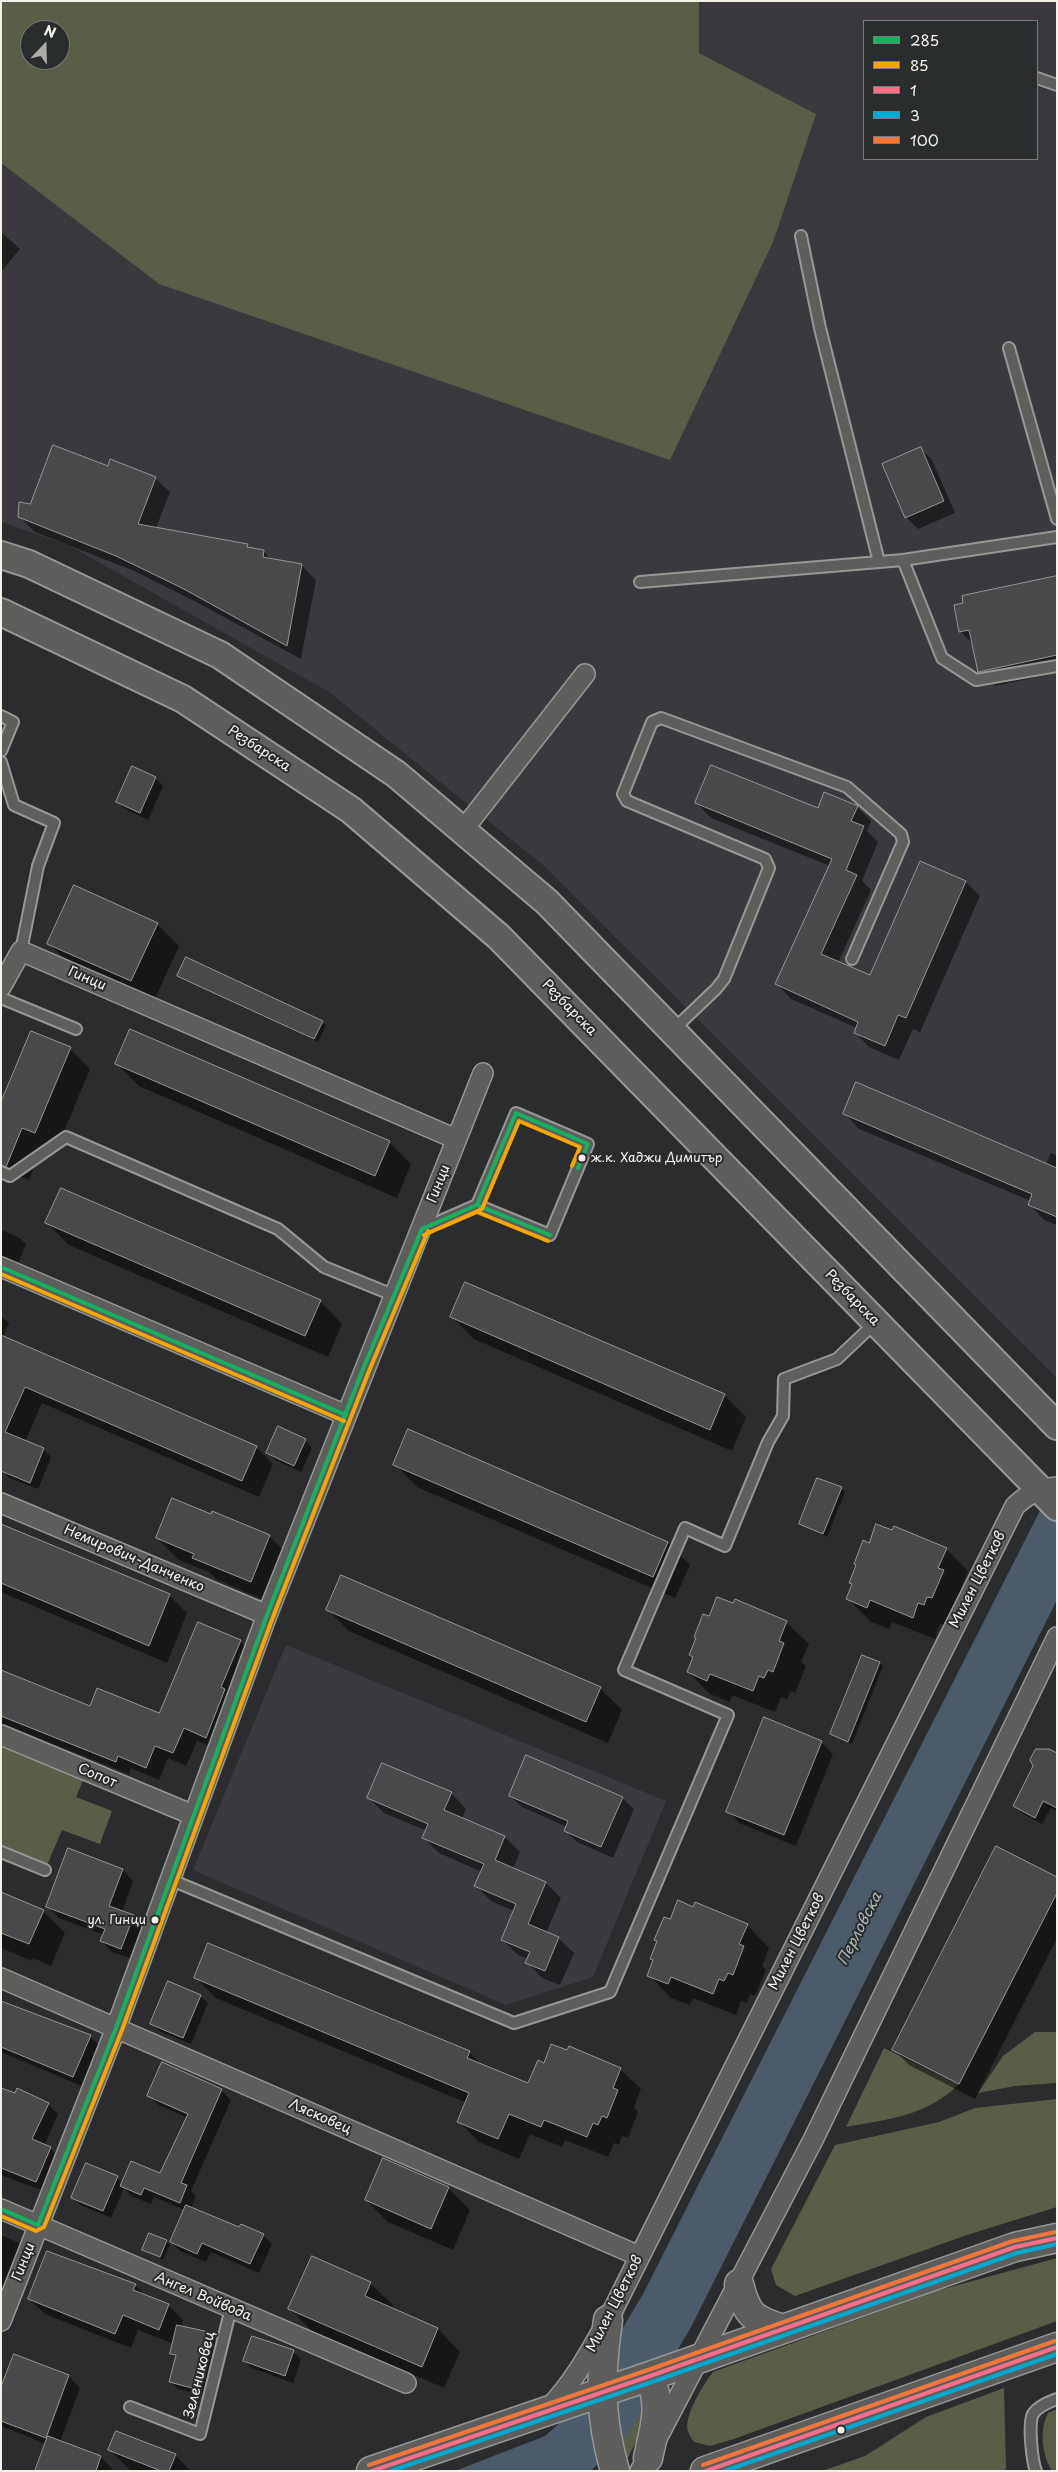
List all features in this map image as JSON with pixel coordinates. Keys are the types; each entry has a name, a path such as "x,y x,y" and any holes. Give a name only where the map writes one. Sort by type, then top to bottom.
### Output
{"main road":[{"path":"371,2471 650,2376 1015,2247 1057,2238"},
{"path":"739,2284 745,2306 753,2317 782,2329"},
{"path":"608,2320 601,2366 601,2393 608,2447 615,2471"},
{"path":"705,2471 1057,2347"},
{"path":"644,2464 657,2413 656,2395 650,2376"}],"street":[{"path":"1,555 29,564 220,655 396,774 547,902 1056,1423"},
{"name":"Резбарска","path":"1,612 183,699 351,810 499,937 876,1322 1047,1488 1057,1507"},
{"path":"463,830 585,674"},
{"path":"1,987 21,951"},
{"name":"Гинци","path":"21,951 456,1139"},
{"name":"Гинци","path":"1,2321 116,2028 168,1879 266,1615 483,1073"},
{"path":"1,1267 346,1415"},
{"name":"Милен Цветков","path":"545,2412 563,2394 584,2365 608,2320 1015,1506 1027,1494 1047,1488"},
{"name":"Немирович-Данченко","path":"1,1503 266,1615"},
{"path":"644,2464 813,2140 1057,1637"},
{"name":"Сопот","path":"1,1736 193,1815"},
{"name":"Лясковец","path":"1,1978 639,2256"},
{"name":"Ангел Войвода","path":"1,2209 406,2383"}],"lane":[{"path":"1038,78 1057,85"},
{"path":"802,236 820,328 879,562"},
{"path":"1009,348 1057,519"},
{"path":"640,582 903,560 1057,537"},
{"path":"903,560 942,658 976,680 1057,666"},
{"path":"1,716 13,722 1,751"},
{"path":"673,1030 716,990 724,979 769,868 765,858 627,801 623,794 652,722 661,718 847,787 902,834 903,842 852,959"},
{"path":"1,762 14,805 54,824 38,866 21,951"},
{"path":"1,998 76,1029"},
{"path":"422,1229 478,1205 516,1113 588,1144 550,1235 478,1205"},
{"path":"1,1172 10,1176 66,1137 278,1229 324,1267 393,1295"},
{"path":"168,1879 514,2023 610,1992 728,1714 624,1670 685,1528 725,1546 768,1442 783,1416 784,1379 837,1359 876,1322"},
{"path":"1,1852 45,1870"},
{"name":"Зелениковец","path":"130,2407 200,2434 230,2308"},
{"path":"1036,2471 1031,2424 1033,2415 1038,2409 1057,2398"}],"shaded area":[{"path":"699,1 1057,1 1057,1378 544,866 329,692 70,546 1,522 1,163 159,284 816,114 698,53"},
{"path":"286,1645 666,1801 593,1977 506,2005 193,1870"}],"green space":[{"path":"1,1 699,1 699,53 816,114 773,242 670,460 159,284 1,163"},
{"path":"1,1735 87,1771 76,1797 112,1811 100,1844 62,1830 45,1870 1,1852"},
{"path":"1035,2032 1057,2032 1057,2083 1015,2086 978,2093 1003,2056"},
{"path":"884,2048 959,2084 947,2095 921,2110 846,2127"},
{"path":"1057,2099 1057,2207 970,2234 795,2296 776,2285 771,2269 835,2145 939,2122 975,2108"},
{"path":"1057,2258 1057,2321 734,2439 710,2446 694,2442 689,2434 687,2425 691,2409 713,2372 936,2291"},
{"path":"1004,2388 1006,2468 1004,2471 822,2471 865,2456 926,2417"},
{"path":"637,2397 651,2413 626,2461 616,2418"},
{"path":"1057,2409 1057,2471 1052,2471 1044,2450 1043,2427 1048,2413"}],"water":[{"name":"Перловска","path":"1057,1477 1057,1600 690,2329 629,2432 591,2471 455,2471 545,2436 573,2411 643,2294"}],"building":[{"path":"53,445 108,466 110,459 156,477 138,524 248,544 247,547 264,550 263,557 302,564 287,646 182,588 116,556 18,517 19,502 30,504"},
{"path":"921,447 944,501 905,518 882,464"},
{"path":"1057,576 1057,655 978,672 969,630 959,632 954,605 963,603 962,596"},
{"path":"711,765 818,808 824,792 858,806 851,821 864,826 846,870 857,875 821,954 870,975 920,861 966,881 906,1018 898,1015 885,1046 854,1033 858,1022 775,984 832,859 695,803"},
{"path":"132,766 156,777 140,813 116,802"},
{"path":"74,885 158,923 131,981 47,944"},
{"path":"186,957 323,1021 314,1039 177,976"},
{"path":"130,1029 390,1141 375,1176 115,1064"},
{"path":"31,1031 71,1047 35,1133 22,1128 6,1167 1,1165 1,1102"},
{"path":"856,1082 1057,1168 1057,1217 1028,1205 1032,1194 843,1114"},
{"path":"61,1188 321,1300 305,1336 45,1223"},
{"path":"465,1282 725,1394 710,1430 450,1317"},
{"path":"1,1335 257,1446 242,1481 25,1387 5,1432 44,1448 30,1483 1,1471"},
{"path":"278,1426 306,1439 294,1466 266,1453"},
{"path":"408,1429 668,1542 653,1577 393,1465"},
{"path":"817,1478 842,1487 823,1534 799,1524"},
{"path":"172,1498 211,1514 212,1511 270,1535 251,1582 192,1558 194,1554 156,1538"},
{"path":"1,1524 170,1594 149,1646 1,1583"},
{"path":"876,1524 892,1530 894,1526 947,1548 938,1568 944,1570 932,1598 927,1597 924,1605 918,1603 913,1618 870,1600 867,1608 846,1599 852,1584 849,1583 856,1565 854,1564 863,1540 869,1543"},
{"path":"341,1575 601,1687 586,1722 326,1610"},
{"path":"717,1597 733,1603 735,1599 787,1621 779,1641 784,1643 773,1672 768,1670 764,1678 759,1676 753,1691 710,1674 707,1681 687,1672 693,1657 689,1655 703,1614 709,1616"},
{"path":"198,1622 241,1640 221,1687 225,1689 206,1738 184,1728 173,1753 155,1746 146,1768 118,1756 116,1762 1,1716 1,1670 90,1706 97,1688 159,1713"},
{"path":"862,1655 880,1662 848,1742 830,1734"},
{"path":"764,1717 822,1741 784,1835 726,1812"},
{"path":"1036,1749 1049,1749 1057,1753 1057,1808 1043,1801 1035,1818 1013,1806 1033,1766 1030,1760"},
{"path":"526,1755 623,1797 601,1847 564,1831 568,1821 509,1796"},
{"path":"382,1763 452,1792 444,1810 505,1836 495,1860 546,1882 528,1924 559,1937 545,1971 525,1963 530,1952 501,1940 516,1904 474,1886 484,1864 422,1838 428,1824 367,1798"},
{"path":"996,1846 1057,1877 1057,1893 959,2084 892,2050"},
{"path":"68,1848 123,1869 109,1906 134,1915 121,1949 100,1941 105,1929 46,1907"},
{"path":"1,1892 44,1910 29,1944 1,1933"},
{"path":"678,1900 693,1907 695,1902 748,1924 739,1944 744,1946 733,1975 728,1973 724,1981 719,1979 713,1994 671,1977 668,1984 647,1976 653,1960 650,1959 657,1941 654,1940 664,1917 670,1919"},
{"path":"208,1943 470,2051 467,2058 528,2083 538,2060 544,2063 551,2044 567,2050 569,2046 621,2068 613,2088 618,2090 607,2118 602,2116 598,2125 593,2123 587,2137 544,2120 541,2127 509,2114 498,2139 457,2122 469,2093 194,1978"},
{"path":"168,1981 201,1995 183,2038 150,2024"},
{"path":"1,2001 91,2035 73,2077 1,2047"},
{"path":"162,2062 222,2089 181,2183 187,2185 180,2203 144,2188 141,2195 120,2186 131,2161 160,2173 188,2114 147,2096"},
{"path":"1,2088 15,2093 17,2088 49,2103 32,2139 51,2147 36,2182 1,2168"},
{"path":"383,2158 449,2187 431,2229 365,2200"},
{"path":"86,2163 118,2176 103,2211 71,2198"},
{"path":"186,2205 239,2227 241,2224 264,2234 250,2264 202,2243 197,2254 170,2242"},
{"path":"149,2233 167,2240 160,2257 142,2250"},
{"path":"47,2251 136,2284 133,2290 169,2304 159,2330 123,2315 115,2334 28,2299"},
{"path":"312,2256 371,2282 365,2296 438,2328 422,2367 288,2309"},
{"path":"177,2325 209,2332 196,2389 169,2382 176,2355 170,2354"},
{"path":"252,2336 294,2350 285,2376 243,2361"},
{"path":"14,2354 69,2375 46,2438 1,2421 1,2387"},
{"path":"116,2431 176,2454 169,2471 161,2471 108,2450"},
{"path":"48,2436 101,2456 96,2471 35,2471"}],"transit line":[{"name":"285","path":"422,1229 477,1205 516,1113 588,1144 578,1168"},
{"name":"85","path":"424,1235 482,1209 519,1121 580,1147 572,1166"},
{"name":"285","path":"438,1222 477,1205 550,1235"},
{"name":"85","path":"440,1228 477,1212 548,1241"},
{"name":"285","path":"1,2209 38,2225 116,2028 267,1615 363,1369 422,1229"},
{"name":"85","path":"1,2216 36,2231 44,2227 122,2030 273,1617 369,1371 428,1231"},
{"name":"285","path":"1,1267 346,1415"},
{"name":"85","path":"1,1274 344,1421"},
{"name":"100","path":"369,2465 648,2370 1013,2241 1056,2232"},
{"name":"1","path":"372,2471 650,2376 1015,2247 1057,2238"},
{"name":"3","path":"391,2471 652,2382 1017,2253 1057,2244"},
{"name":"100","path":"703,2465 1055,2341"},
{"name":"1","path":"706,2471 1057,2347"},
{"name":"3","path":"725,2471 1057,2354"}],"place":[{"name":"ж.к. Хаджи Димитър","path":"582,1158"},
{"name":"ул. Гинци","path":"155,1920"}]}
